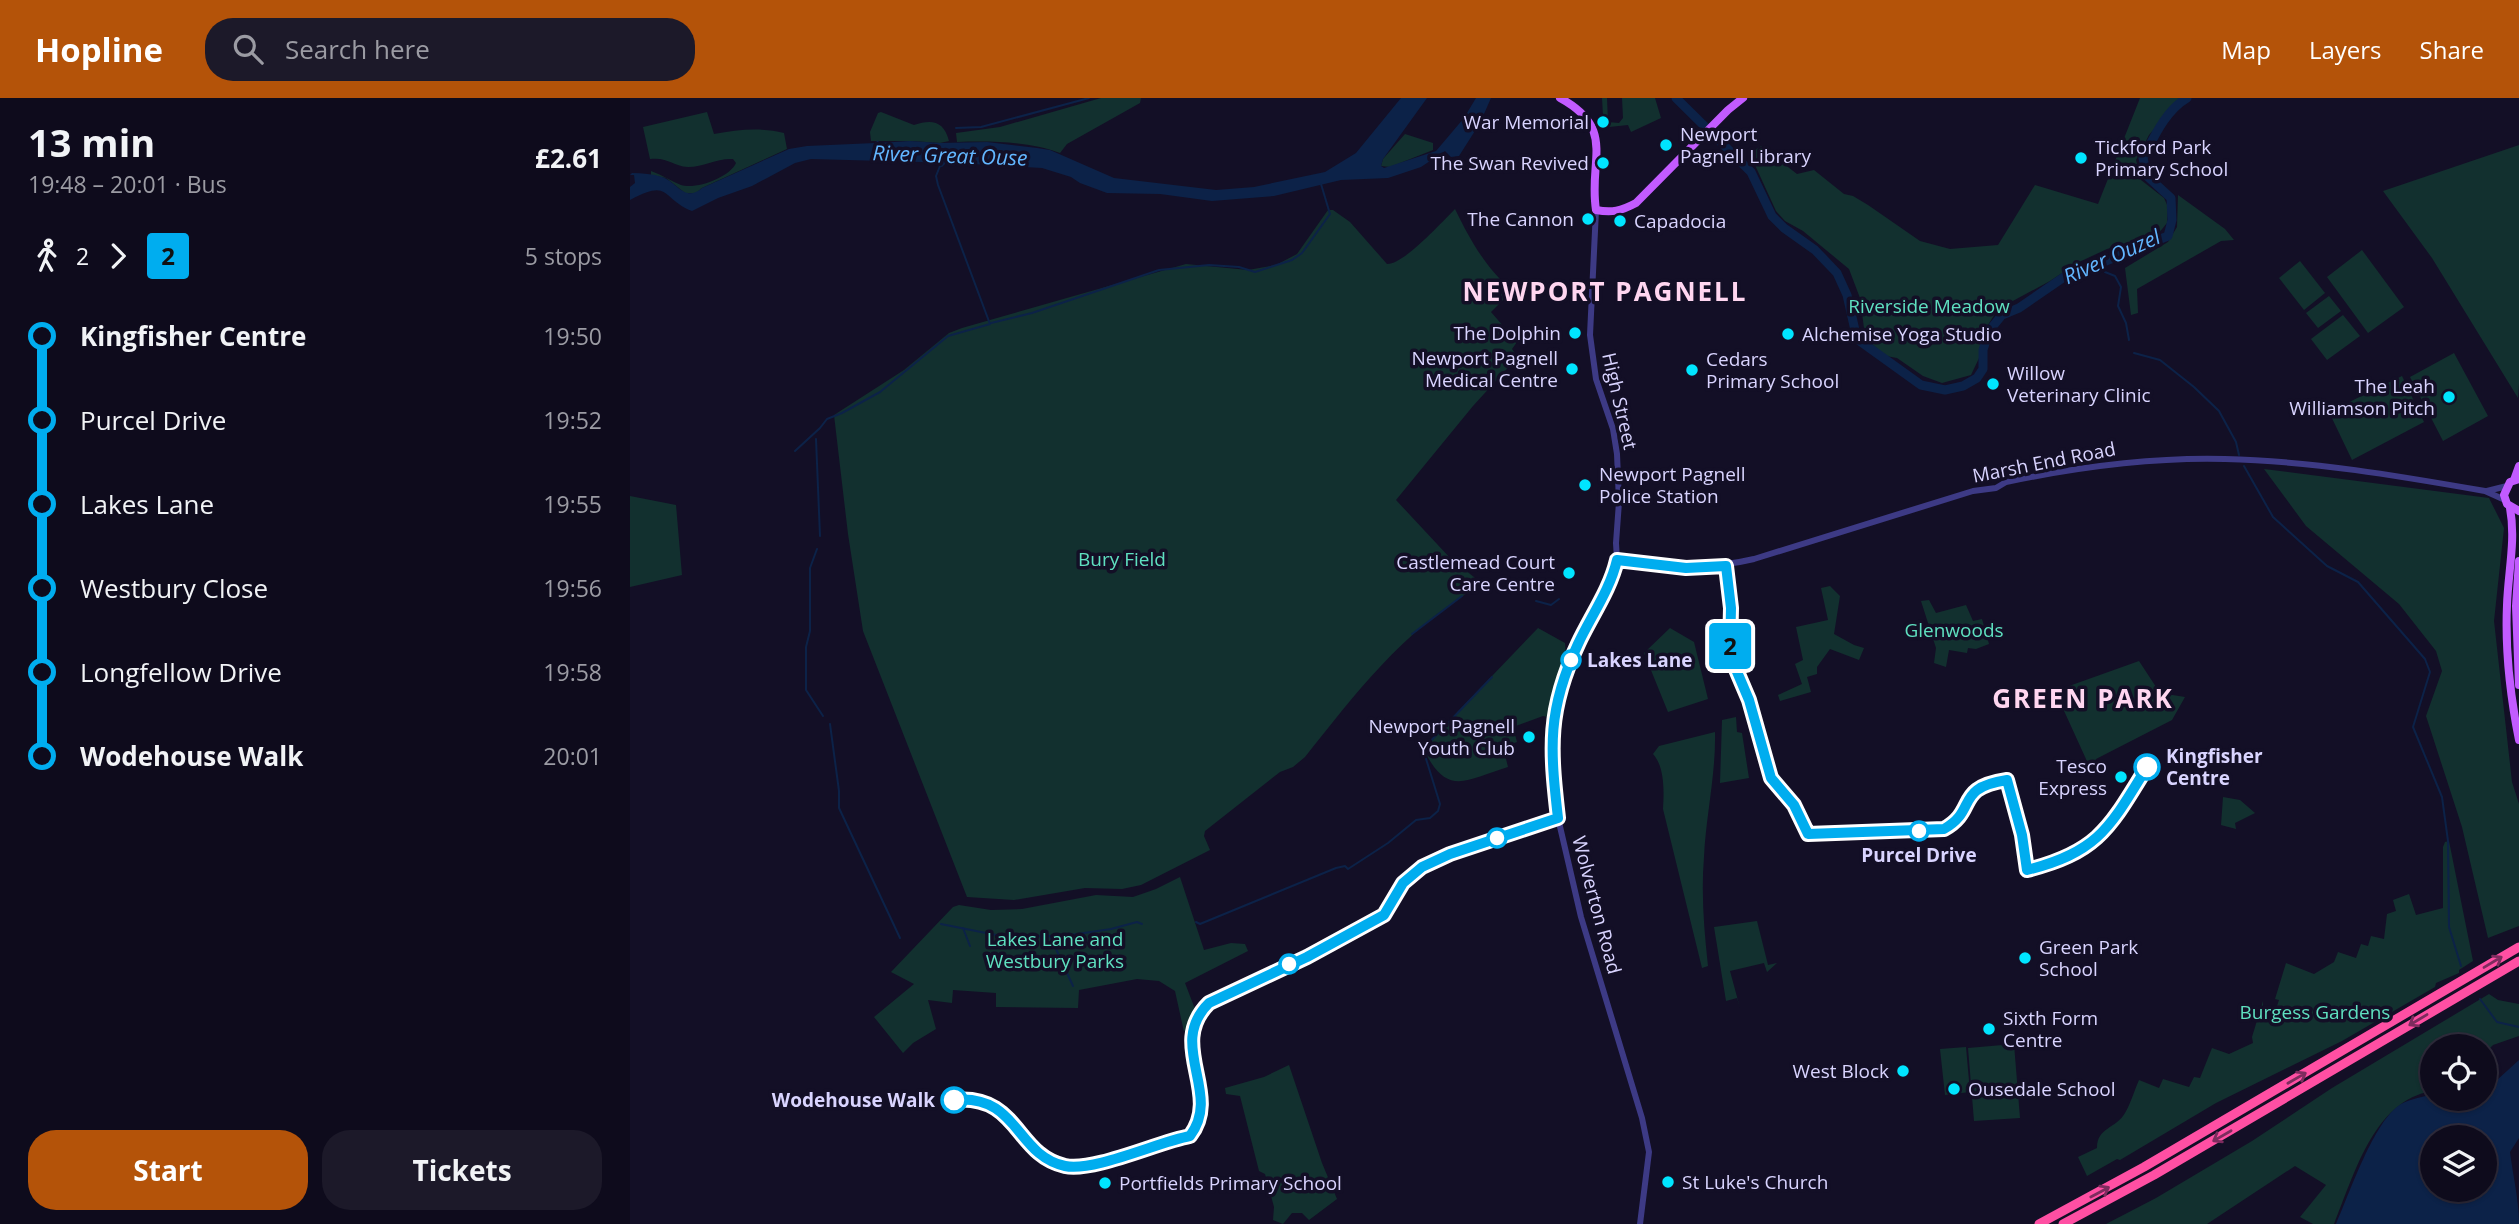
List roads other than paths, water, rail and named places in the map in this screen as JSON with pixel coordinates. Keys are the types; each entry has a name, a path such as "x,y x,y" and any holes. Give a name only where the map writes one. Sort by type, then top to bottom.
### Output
{"highway":[{"path":"2039,1224 2144,1167 2519,947"},
{"path":"2063,1224 2166,1168 2519,961"}],"main road":[{"name":"High Street","path":"1560,98 1585,116 1592,124 1596,136 1596,210"},
{"path":"1596,210 1619,211 1636,203 1743,98"},
{"path":"2519,466 2505,500 2515,510 2507,605 2508,661 2519,740"},
{"path":"2519,561 2516,606 2519,685"}],"street":[{"name":"High Street","path":"1596,210 1590,335 1596,379 1613,429 1617,454 1617,560"},
{"name":"Marsh End Road","path":"1617,560 1686,568 1726,566 1973,491 1996,488 2006,482 2134,462 2224,459 2294,463 2411,478 2485,491 2505,500"},
{"name":"Marsh End Road","path":"2485,491 2513,482"},
{"name":"Wolverton Road","path":"1617,560 1565,675 1554,715 1551,743 1563,844 1581,917 1643,1118 1648,1145 1649,1159 1640,1224"}],"water":[{"name":"River Great Ouse","path":"1401,98 1427,98 1383,159 1381,166 1384,168 1436,151 1464,118 1476,98 1491,98 1480,123 1459,156 1451,157 1445,151 1421,167 1388,178 1341,180 1274,196 1212,201 1160,194 1107,193 1042,168 955,163 942,167 938,166 938,163 811,159 795,163 752,186 692,211 659,190 630,200 630,187 635,183 634,175 630,175 632,173 662,177 681,190 691,193 789,149 875,143 878,140 879,143 987,142 1037,148 1050,150 1114,178 1216,190 1254,187 1325,172 1356,153"},
{"path":"2519,1060 2519,1138 2510,1152 2519,1224 2336,1224 2381,1125 2405,1102 2420,1098 2420,1111 2497,1111 2497,1080"}],"waterway":[{"path":"956,128 981,127 1089,98"},
{"name":"River Ouzel","path":"1676,98 1751,172 1772,216 1815,250 1837,273 1847,295 1857,339 1921,385 1945,390 1963,386 1977,378 1983,369 1983,350 1989,331 2002,315 2019,308 2067,275 2168,236 2172,220 2171,198 2147,176 2143,158 2167,117 2187,98"},
{"name":"River Great Ouse","path":"795,451 827,419 880,392 948,336 990,324 938,185 936,176 940,166"},
{"path":"991,323 1032,313 1159,270 1209,265 1239,267 1255,272 1292,260 1302,253 1330,214 1321,184"},
{"path":"2101,263 2105,272 2115,276 2121,287 2118,306 2126,323 2129,340"},
{"path":"2134,353 2160,360 2219,411 2236,442 2239,455"},
{"path":"816,439 820,536"},
{"path":"2244,466 2273,517 2327,566 2358,582 2425,659 2430,672 2413,727 2442,797 2448,841 2449,927 2461,966"},
{"path":"817,549 810,568 806,690 823,716"},
{"path":"1412,634 1462,596"},
{"path":"1536,601 1551,605 1559,599"},
{"path":"1196,922 1200,924 1336,868 1345,866 1348,869 1388,843 1416,820 1430,818 1438,811 1440,804 1423,749 1492,677"},
{"path":"830,724 839,808 900,938"},
{"path":"941,924 1001,936 1064,936 1137,922 1142,924"},
{"path":"963,928 970,946"},
{"path":"1050,936 1073,986"},
{"path":"2480,999 2497,1022 2519,1027"}],"place":[{"name":"War Memorial","path":"1603,122"},
{"name":"Newport Pagnell Library","path":"1666,145"},
{"name":"Tickford Park Primary School","path":"2081,158"},
{"name":"The Swan Revived","path":"1603,163"},
{"name":"The Cannon","path":"1588,219"},
{"name":"Capadocia","path":"1620,221"},
{"name":"The Dolphin","path":"1575,333"},
{"name":"Alchemise Yoga Studio","path":"1788,334"},
{"name":"Newport Pagnell Medical Centre","path":"1572,369"},
{"name":"Cedars Primary School","path":"1692,370"},
{"name":"Willow Veterinary Clinic","path":"1993,384"},
{"name":"The Leah Williamson Pitch","path":"2449,397"},
{"name":"Newport Pagnell Police Station","path":"1585,485"},
{"name":"Castlemead Court Care Centre","path":"1569,573"},
{"name":"Lakes Lane","path":"1571,660"},
{"name":"Newport Pagnell Youth Club","path":"1529,737"},
{"name":"Kingfisher Centre","path":"2147,767"},
{"name":"Tesco Express","path":"2121,777"},
{"name":"Purcel Drive","path":"1919,831"},
{"name":"Green Park School","path":"2025,958"},
{"name":"Sixth Form Centre","path":"1989,1029"},
{"name":"West Block","path":"1903,1071"},
{"name":"Ousedale School","path":"1954,1089"},
{"name":"Wodehouse Walk","path":"954,1100"},
{"name":"St Luke's Church","path":"1668,1182"},
{"name":"Portfields Primary School","path":"1105,1183"}],"district":[{"name":"NEWPORT PAGNELL","path":"1605,292"},
{"name":"GREEN PARK","path":"2083,699"}],"park label":[{"name":"Riverside Meadow","path":"1929,306"},
{"name":"Bury Field","path":"1122,559"},
{"name":"Glenwoods","path":"1954,630"},
{"name":"Lakes Lane and Westbury Parks","path":"1055,950"},
{"name":"Burgess Gardens","path":"2315,1012"}]}
